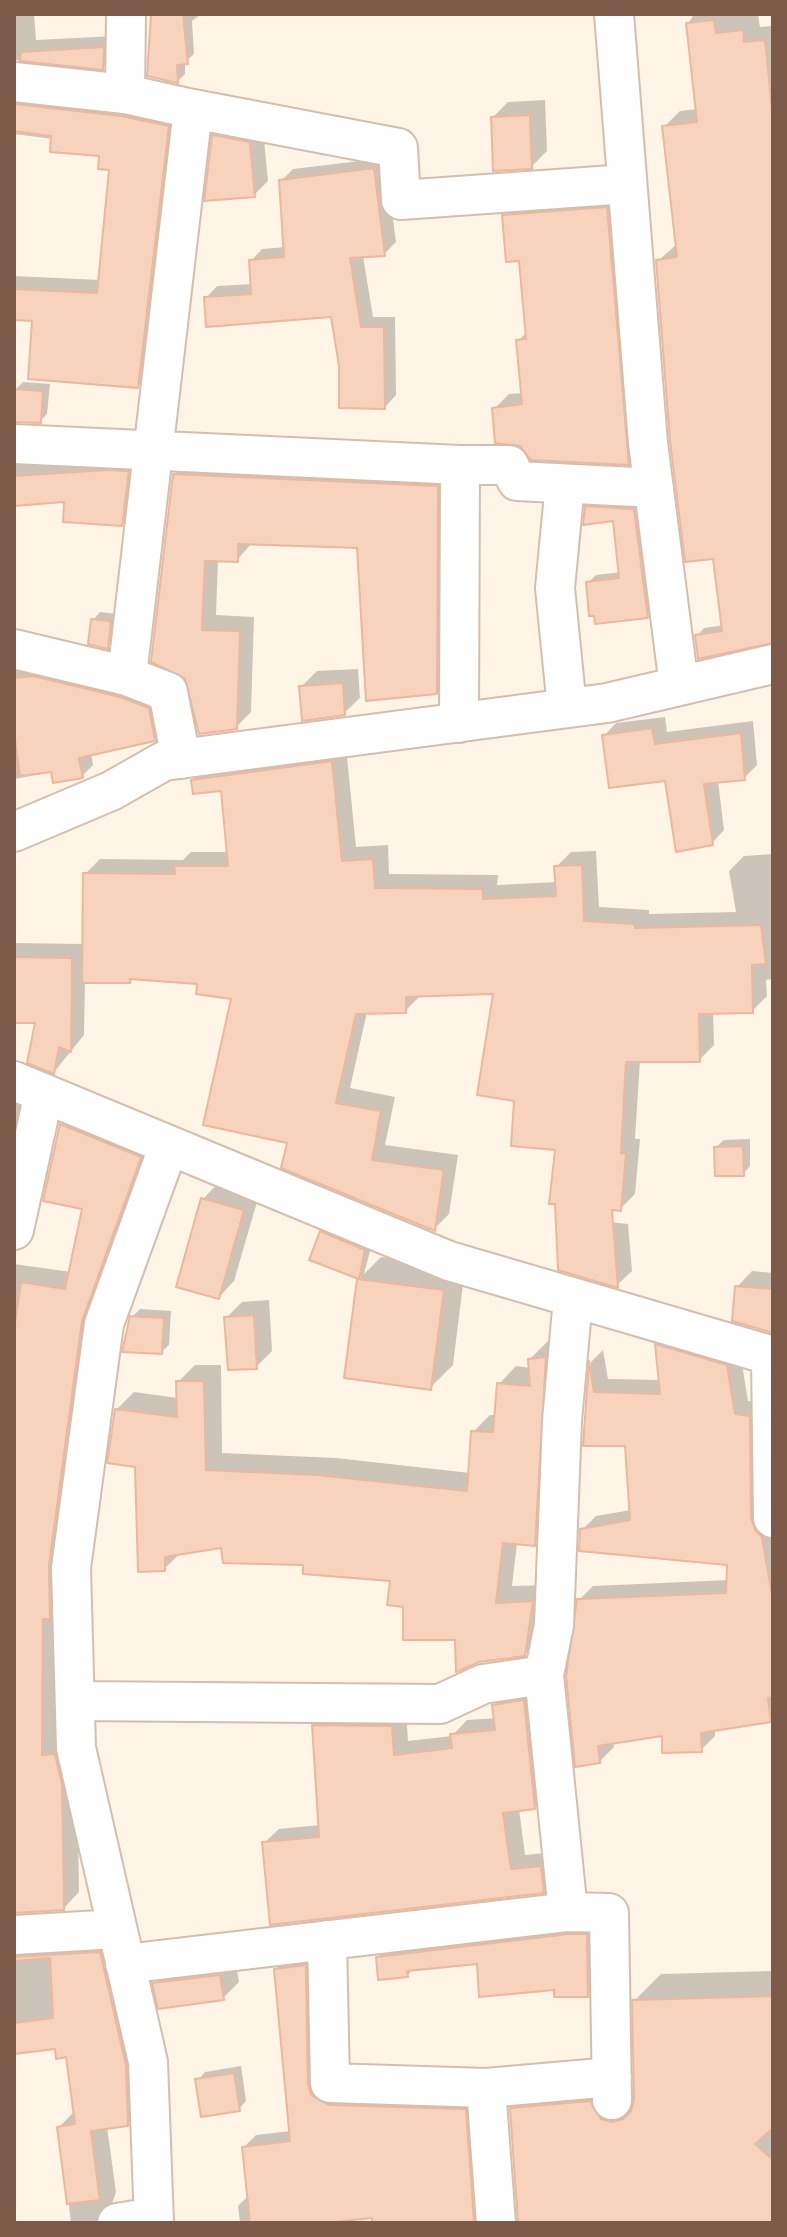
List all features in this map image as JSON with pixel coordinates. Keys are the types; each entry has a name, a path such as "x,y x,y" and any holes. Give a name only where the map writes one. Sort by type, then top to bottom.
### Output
{"street":[{"path":"125,94 126,14"},
{"path":"614,14 654,488 679,686"},
{"path":"14,82 125,94 398,148 401,200 627,184"},
{"path":"127,676 193,109"},
{"path":"14,444 153,453 509,465 517,481 654,488"},
{"path":"459,723 460,465"},
{"path":"565,484 555,588 567,708"},
{"path":"14,649 127,676 168,692 181,759"},
{"path":"14,832 111,791 164,761 607,703 773,664"},
{"path":"14,1230 29,1087 449,1261 772,1356 773,1518"},
{"path":"117,2223 154,2220 148,2062 76,1748 71,1568 104,1324 169,1145"},
{"path":"568,1912 544,1675 554,1625 562,1421 573,1298"},
{"path":"75,1701 440,1704 483,1684 544,1675"},
{"path":"14,1935 121,1946 327,1940 568,1912 609,1913 612,2089 330,2083 327,1940"},
{"path":"486,2088 496,2223"}],"building":[{"path":"151,14 183,14 188,64 177,65 178,83 147,76"},
{"path":"714,20 716,33 743,30 744,42 765,40 773,119 773,643 698,659 695,635 722,631 713,559 685,562 670,441 656,260 677,257 662,126 697,122 686,23"},
{"path":"104,47 103,70 20,61 21,52"},
{"path":"15,104 121,116 169,126 138,388 28,379 32,321 14,320 14,289 97,293 109,170 98,169 99,156 50,152 51,136 14,131"},
{"path":"530,115 532,169 493,171 491,117"},
{"path":"212,135 250,142 255,197 204,201"},
{"path":"374,168 385,256 350,258 361,327 384,327 385,409 339,408 339,366 331,317 206,327 204,297 251,294 249,260 284,257 279,180"},
{"path":"607,207 629,465 531,460 520,446 495,443 492,408 522,404 516,340 526,339 519,261 506,262 502,215"},
{"path":"14,389 43,391 41,423 14,422"},
{"path":"129,471 122,526 63,522 64,502 14,506 14,476"},
{"path":"173,474 438,486 437,694 366,701 357,548 238,544 238,562 205,561 202,630 240,631 237,729 199,734 185,679 151,662"},
{"path":"585,506 634,509 648,618 595,624 594,616 589,616 586,582 619,578 613,521 583,525"},
{"path":"91,619 111,621 108,649 88,644"},
{"path":"33,676 120,697 149,708 155,741 79,758 83,778 53,783 51,772 20,776 14,733 14,678"},
{"path":"343,683 345,715 302,721 299,686"},
{"path":"652,728 655,744 741,733 745,780 704,784 713,845 676,852 665,781 609,788 602,735"},
{"path":"332,761 342,861 373,859 375,888 483,889 483,899 556,896 554,866 582,865 584,921 635,924 635,928 761,925 766,964 752,965 753,1013 699,1014 700,1062 626,1062 621,1153 626,1154 621,1211 612,1210 618,1288 558,1270 555,1204 549,1204 555,1150 511,1146 514,1101 477,1095 493,994 406,997 406,1013 356,1014 336,1103 381,1111 372,1160 444,1170 435,1231 281,1168 287,1143 203,1125 231,999 196,994 197,984 130,979 130,983 82,983 83,873 175,874 174,866 228,866 221,791 193,794 191,780"},
{"path":"14,957 72,958 71,1052 59,1047 54,1074 27,1063 35,1023 14,1023"},
{"path":"60,1124 141,1157 82,1321 49,1565 50,1619 43,1619 42,1755 55,1754 62,1785 64,1910 14,1913 14,1330 21,1282 65,1289 82,1209 43,1201"},
{"path":"743,1146 744,1176 715,1176 714,1147"},
{"path":"201,1198 244,1210 219,1299 176,1287"},
{"path":"320,1231 365,1250 359,1279 309,1260"},
{"path":"357,1279 444,1290 431,1390 344,1378"},
{"path":"735,1286 773,1289 773,1333 732,1321"},
{"path":"254,1315 257,1369 228,1370 224,1317"},
{"path":"130,1316 164,1318 162,1354 122,1352"},
{"path":"655,1344 727,1365 735,1414 750,1416 751,1518 755,1530 762,1537 773,1601 773,1697 768,1698 771,1722 701,1733 702,1752 662,1753 662,1736 598,1746 600,1763 575,1767 566,1676 577,1599 726,1593 727,1565 579,1551 580,1529 630,1520 625,1446 583,1446 589,1361 594,1392 660,1394"},
{"path":"546,1357 535,1546 503,1543 496,1603 533,1601 525,1656 479,1662 456,1672 455,1640 403,1640 403,1607 387,1605 390,1581 303,1574 303,1565 223,1563 221,1548 165,1557 165,1571 138,1572 135,1467 107,1463 115,1409 177,1417 176,1381 204,1381 206,1470 317,1475 467,1491 471,1431 493,1432 497,1383 530,1386 528,1359"},
{"path":"524,1700 535,1809 503,1813 511,1869 541,1866 544,1893 270,1925 262,1842 319,1837 312,1725 392,1726 394,1755 452,1748 450,1734 495,1730 492,1705"},
{"path":"587,1934 588,1997 554,1997 554,1990 479,1997 477,1964 407,1971 408,1977 378,1980 376,1957"},
{"path":"100,1952 126,2065 128,2126 91,2131 100,2200 67,2204 57,2127 75,2124 66,2057 56,2059 55,2049 14,2054 14,2023 53,2018 50,1958 14,1961 14,1957"},
{"path":"306,1965 308,2083 311,2095 329,2105 466,2109 474,2222 372,2223 372,2218 325,2223 250,2223 242,2147 290,2141 274,1969"},
{"path":"220,1975 224,2000 158,2009 152,1983"},
{"path":"773,1996 773,2128 755,2144 773,2160 773,2223 518,2223 510,2108 590,2101 601,2119 612,2122 623,2119 631,2111 634,2100 632,2000"},
{"path":"234,2073 240,2111 201,2117 195,2079"}]}
